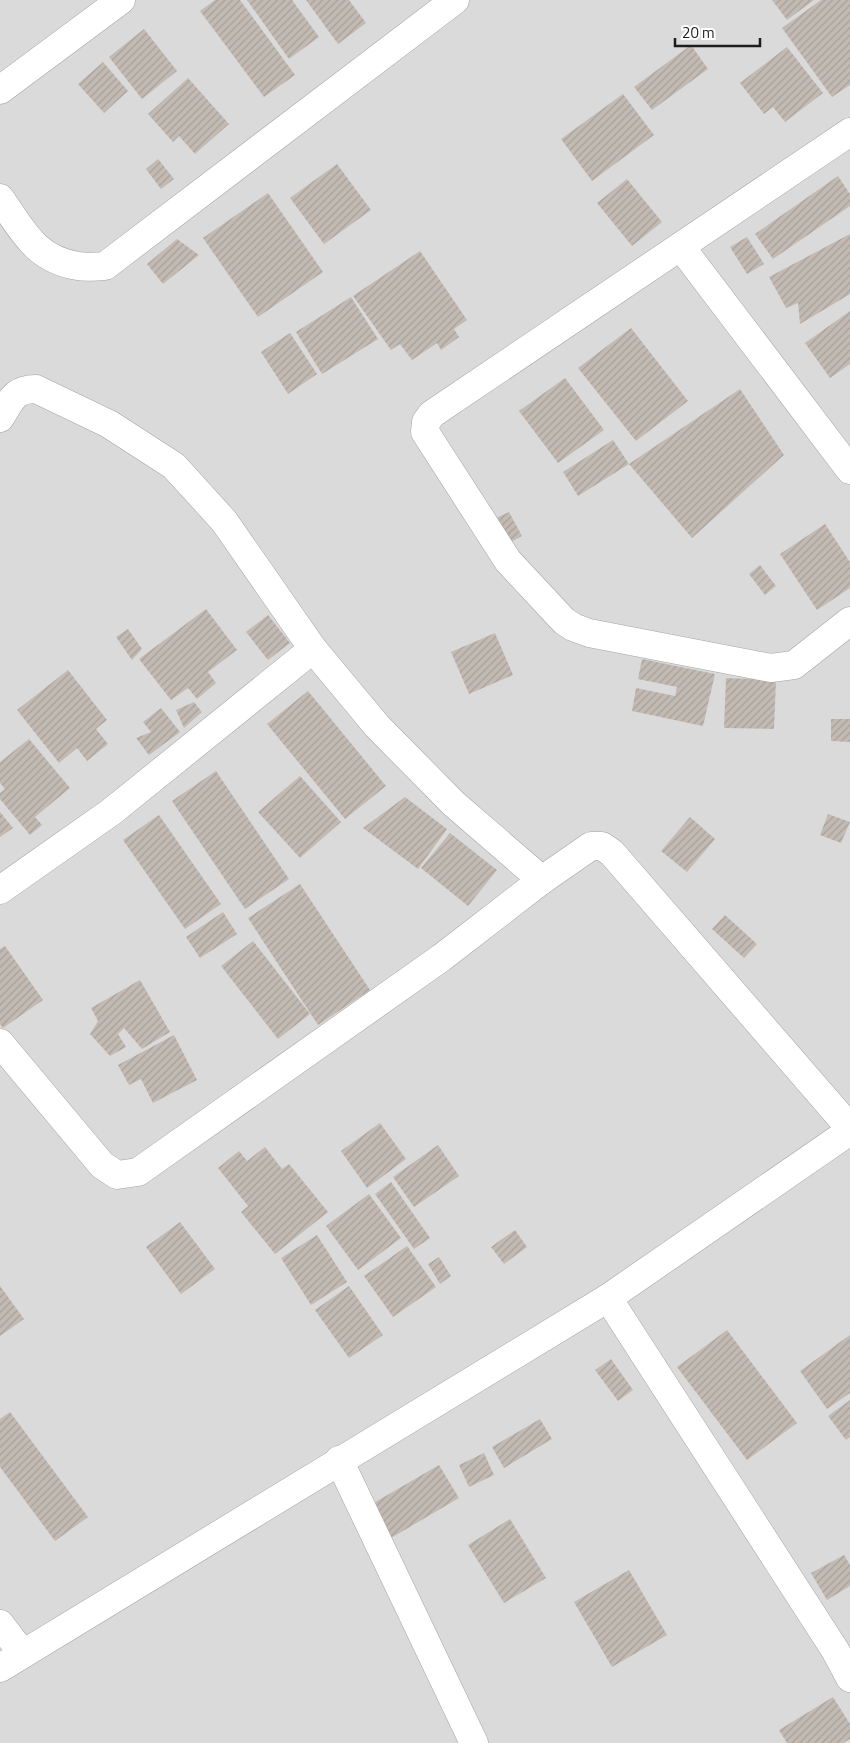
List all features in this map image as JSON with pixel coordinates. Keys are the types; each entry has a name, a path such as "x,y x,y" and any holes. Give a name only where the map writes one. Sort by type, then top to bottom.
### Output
{"street":[{"path":"0,90 121,0"},
{"path":"0,198 31,243 54,260 80,267 106,266 455,0"},
{"path":"850,132 432,414 426,422 425,432 508,561 564,621 573,627 589,633 771,668 794,665 850,621"},
{"path":"681,247 850,470"},
{"path":"0,418 14,394 25,389 36,389 109,424 174,466 224,522 313,649 377,726 447,797 542,880"},
{"path":"0,890 111,812 313,649"},
{"path":"0,1043 102,1165 117,1175 138,1172 441,958 542,880 591,846 602,846 612,853 850,1130 608,1298 11,1661 0,1625"},
{"path":"608,1298 835,1650 850,1678"},
{"path":"339,1460 474,1743"}],"shaded area":[{"path":"0,0 850,0 850,1743 0,1743"}],"building":[{"path":"215,0 240,0 295,75 264,97 200,11"},
{"path":"247,0 292,0 319,37 289,59"},
{"path":"306,0 349,0 366,23 338,44"},
{"path":"772,0 814,0 787,20"},
{"path":"821,0 850,0 850,85 832,97 782,28"},
{"path":"144,29 177,71 142,99 109,57"},
{"path":"691,45 708,69 652,110 634,87"},
{"path":"787,47 823,93 785,122 773,107 764,114 740,83"},
{"path":"103,62 128,91 104,113 78,84"},
{"path":"188,78 229,124 195,154 179,136 173,142 148,114"},
{"path":"623,94 654,135 592,181 561,139"},
{"path":"158,159 174,179 161,189 146,169"},
{"path":"337,164 371,210 324,244 290,198"},
{"path":"838,176 850,194 850,206 773,259 755,234"},
{"path":"627,179 662,222 632,246 597,203"},
{"path":"268,193 323,272 258,317 203,238"},
{"path":"850,234 850,294 800,324 798,303 786,308 769,277"},
{"path":"747,237 764,264 747,274 730,247"},
{"path":"177,239 199,255 163,284 147,264"},
{"path":"420,251 467,320 454,329 459,337 441,350 437,343 412,360 400,344 391,350 353,296"},
{"path":"351,297 378,339 322,374 296,332"},
{"path":"850,311 850,364 830,378 805,343"},
{"path":"631,328 688,401 636,441 578,368"},
{"path":"290,333 317,374 288,394 261,352"},
{"path":"565,378 604,430 558,463 519,411"},
{"path":"740,389 784,455 692,538 629,464"},
{"path":"613,440 629,464 578,496 563,472"},
{"path":"509,512 522,536 505,545 492,520"},
{"path":"825,524 850,562 850,588 817,610 780,554"},
{"path":"760,565 776,586 765,595 749,574"},
{"path":"206,609 237,650 208,672 216,683 197,699 188,688 171,700 139,659"},
{"path":"268,615 290,643 268,660 246,632"},
{"path":"128,629 142,649 132,660 116,637"},
{"path":"495,633 513,675 469,694 451,652"},
{"path":"642,659 715,674 703,726 632,711 636,688 675,696 677,687 638,679"},
{"path":"68,670 107,720 96,729 108,744 87,761 77,748 59,763 17,710"},
{"path":"726,678 776,680 774,729 724,728"},
{"path":"308,691 386,786 345,819 267,724"},
{"path":"194,702 202,712 184,728 176,710"},
{"path":"161,708 180,732 149,755 136,738 151,732 143,722"},
{"path":"831,719 850,719 850,742 831,741"},
{"path":"29,739 70,788 35,817 42,825 30,835 0,799 0,793 5,789 0,783 0,762"},
{"path":"216,771 289,879 245,909 172,801"},
{"path":"300,776 341,822 300,858 258,812"},
{"path":"405,797 447,829 418,869 363,828"},
{"path":"0,812 13,828 0,837"},
{"path":"828,814 850,822 841,843 820,835"},
{"path":"159,815 221,904 185,929 123,840"},
{"path":"690,817 715,839 687,872 661,851"},
{"path":"450,833 497,870 468,906 421,868"},
{"path":"300,884 370,990 318,1025 248,918"},
{"path":"223,912 237,934 200,958 186,937"},
{"path":"725,915 757,944 744,958 712,929"},
{"path":"253,941 310,1014 278,1039 221,966"},
{"path":"5,946 43,1000 3,1028 0,1024 0,949"},
{"path":"140,980 170,1032 142,1049 124,1028 118,1034 126,1047 110,1056 90,1034 98,1021 91,1008"},
{"path":"174,1035 197,1080 153,1103 141,1079 129,1085 118,1065"},
{"path":"380,1123 406,1159 367,1188 341,1151"},
{"path":"438,1145 459,1176 414,1207 393,1177"},
{"path":"265,1147 282,1169 289,1164 328,1212 275,1254 241,1212 248,1206 218,1168 239,1151 247,1161"},
{"path":"391,1182 430,1238 414,1249 375,1194"},
{"path":"369,1194 401,1238 358,1270 326,1226"},
{"path":"180,1222 215,1269 181,1294 146,1247"},
{"path":"515,1230 527,1247 504,1264 491,1247"},
{"path":"317,1235 347,1282 311,1305 281,1258"},
{"path":"407,1246 436,1287 393,1317 364,1276"},
{"path":"439,1257 451,1276 440,1284 428,1264"},
{"path":"0,1286 24,1319 0,1336"},
{"path":"349,1286 383,1335 349,1358 315,1310"},
{"path":"727,1330 797,1423 747,1460 677,1367"},
{"path":"850,1335 850,1393 827,1409 800,1371"},
{"path":"611,1359 633,1390 618,1401 595,1370"},
{"path":"850,1400 850,1437 846,1440 828,1416"},
{"path":"10,1412 88,1517 55,1541 0,1467 0,1419"},
{"path":"540,1419 552,1439 504,1468 492,1447"},
{"path":"484,1453 494,1475 469,1487 459,1465"},
{"path":"439,1465 459,1498 391,1538 372,1504"},
{"path":"510,1519 546,1578 504,1603 468,1545"},
{"path":"844,1555 850,1565 850,1586 827,1600 811,1573"},
{"path":"629,1570 667,1635 612,1667 574,1602"},
{"path":"833,1697 850,1724 850,1739 843,1743 787,1743 779,1730"}]}
